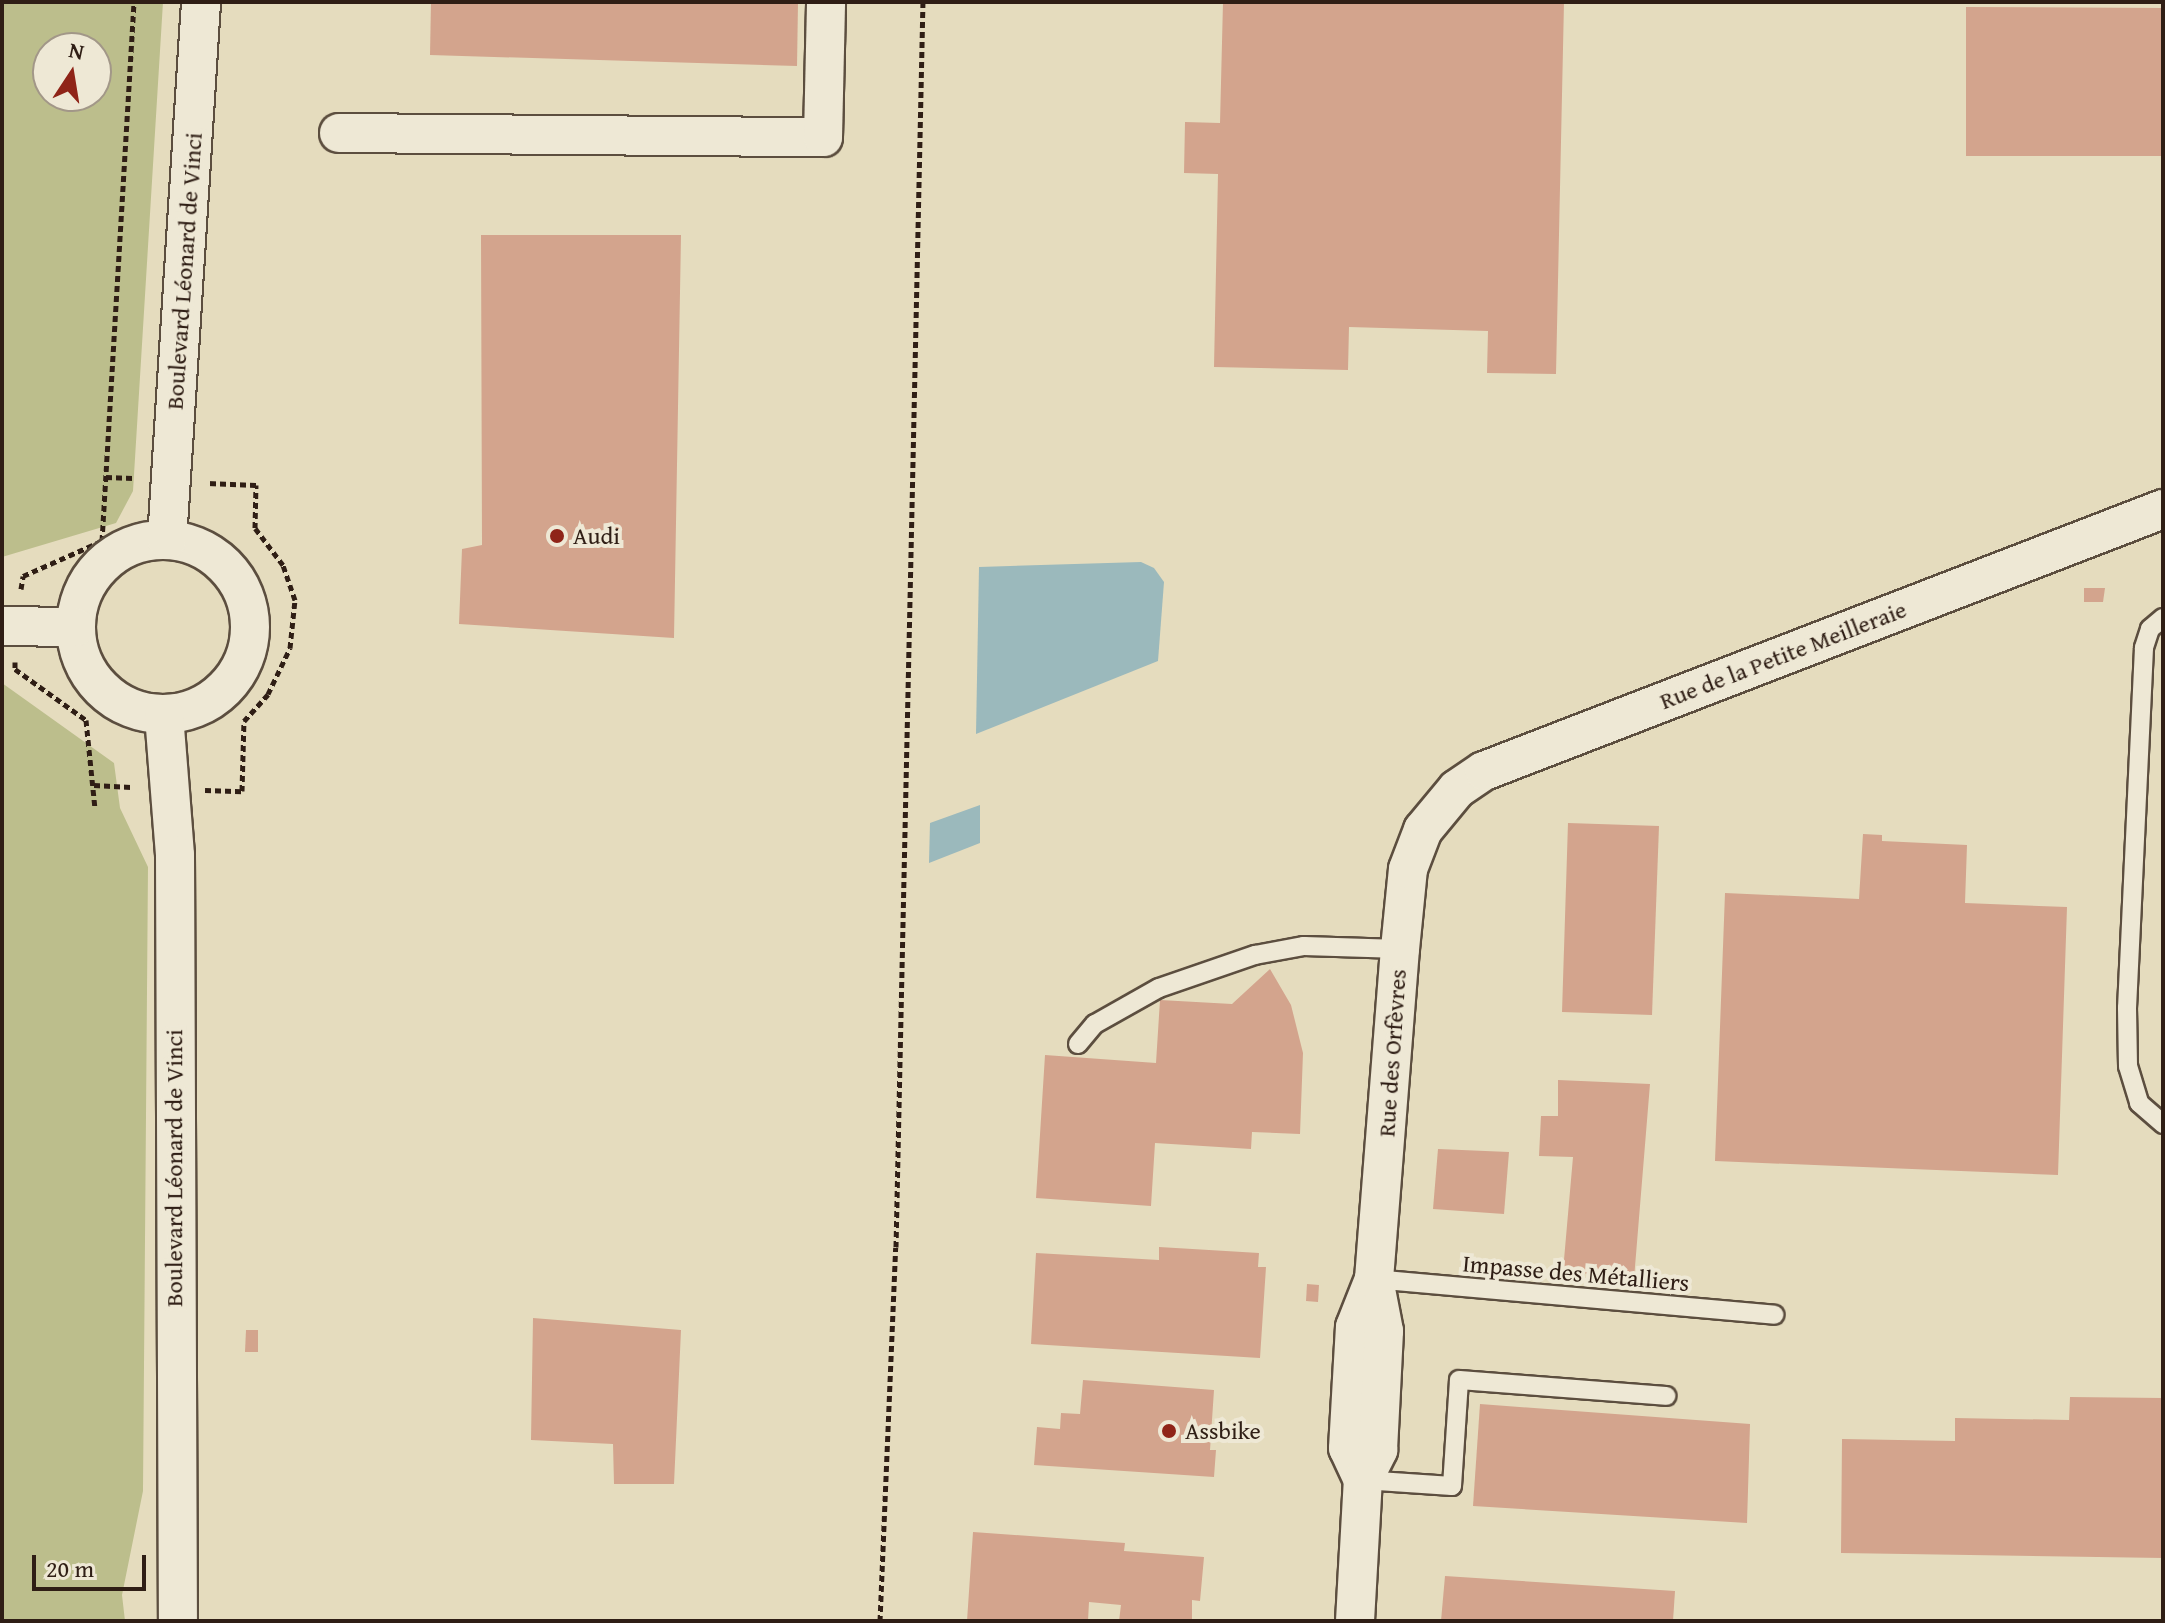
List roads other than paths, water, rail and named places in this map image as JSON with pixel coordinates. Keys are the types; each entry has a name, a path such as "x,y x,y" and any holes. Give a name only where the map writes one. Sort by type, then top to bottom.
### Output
{"street":[{"name":"Boulevard Léonard de Vinci","path":"167,540 201,2"},
{"path":"339,133 823,137 826,2"},
{"name":"Rue de la Petite Meilleraie","path":"1423,830 1457,789 1484,771 2163,509"},
{"path":"167,540 191,544 222,564 244,593 251,616 247,653 230,685 189,712 164,715 120,704 101,690 87,671 75,627 78,607 96,571 128,547 167,540"},
{"path":"9,626 75,627"},
{"name":"Boulevard Léonard de Vinci","path":"164,715 175,855 178,1621"},
{"name":"Rue des Orfèvres","path":"1355,1621 1363,1480 1348,1448 1355,1327 1374,1279 1408,869 1423,830"}],"lane":[{"path":"2163,618 2150,629 2144,648 2127,1008 2128,1066 2139,1103 2163,1124"},
{"path":"1078,1044 1095,1024 1159,988 1255,955 1304,946 1400,949"},
{"name":"Impasse des Métalliers","path":"1374,1279 1774,1315"},
{"path":"1363,1480 1452,1486 1459,1380 1666,1396"}],"water":[{"path":"1141,562 1154,568 1164,582 1158,661 976,734 979,567"},
{"path":"980,805 980,843 929,863 930,823"}],"place":[{"name":"Audi","path":"557,536"},
{"name":"Assbike","path":"1169,1431"}]}
